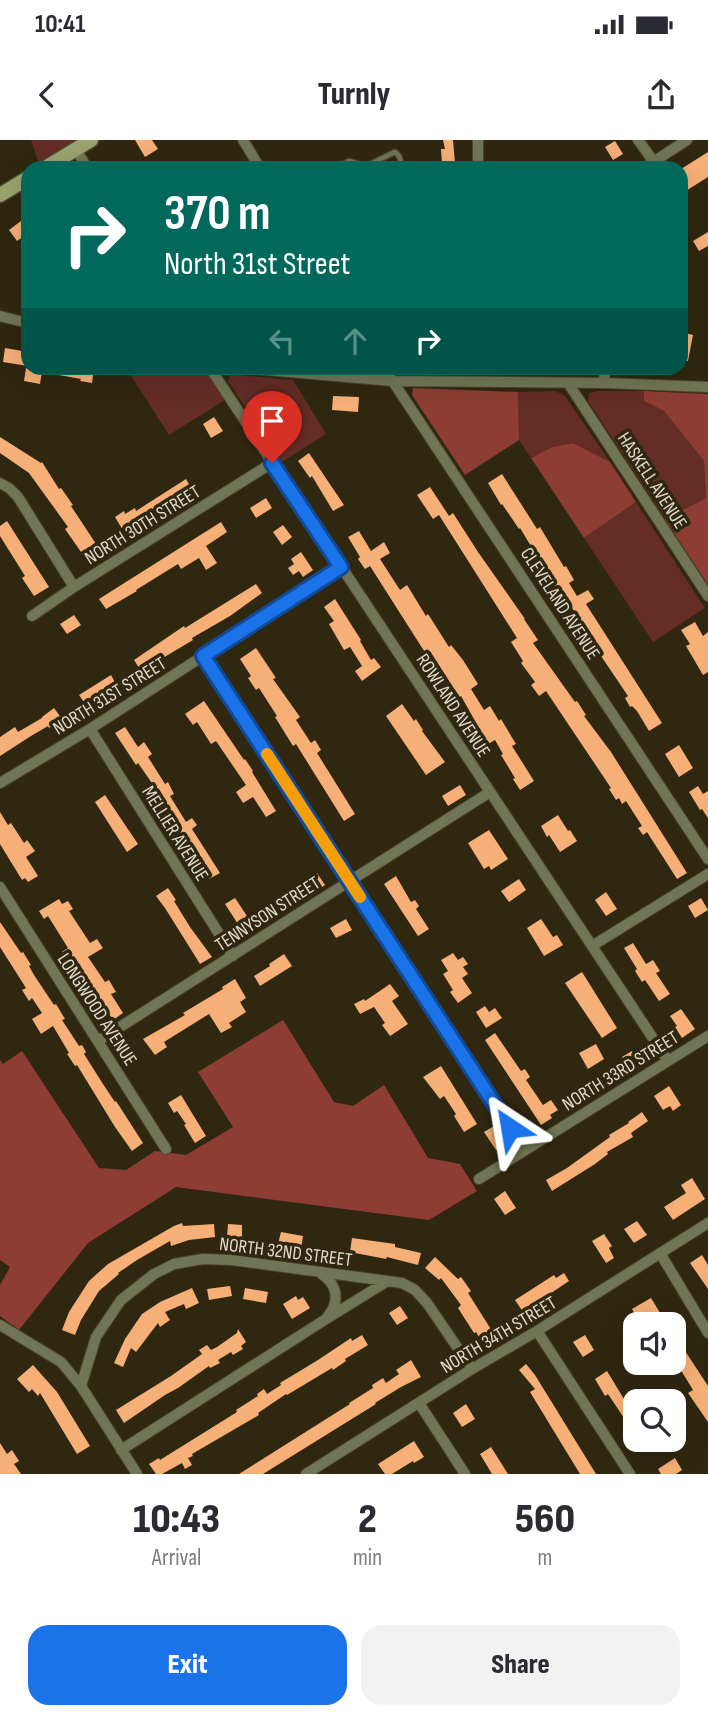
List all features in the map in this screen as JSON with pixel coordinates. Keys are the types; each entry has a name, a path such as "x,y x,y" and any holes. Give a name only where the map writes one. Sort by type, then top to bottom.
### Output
{"street":[{"path":"56,161 91,140"},
{"path":"243,140 256,161"},
{"path":"478,140 478,161"},
{"path":"638,140 647,161"},
{"path":"655,161 687,140"},
{"path":"76,149 83,161"},
{"path":"0,195 21,182"},
{"path":"0,316 21,321"},
{"name":"ROWLAND AVENUE","path":"215,375 668,1061"},
{"path":"324,375 392,381 708,387"},
{"name":"CLEVELAND AVENUE","path":"388,375 708,859"},
{"path":"478,375 478,381"},
{"path":"604,383 605,375"},
{"name":"HASKELL AVENUE","path":"568,383 708,596"},
{"name":"NORTH 30TH STREET","path":"32,616 272,463"},
{"path":"0,484 18,497 74,587"},
{"name":"NORTH 31ST STREET","path":"0,783 90,729 341,567"},
{"path":"203,656 525,1150"},
{"name":"MELLIER AVENUE","path":"90,729 233,956"},
{"name":"TENNYSON STREET","path":"98,1041 490,792"},
{"path":"592,946 708,874"},
{"name":"LONGWOOD AVENUE","path":"0,887 166,1150"},
{"name":"NORTH 33RD STREET","path":"479,1179 708,1036"},
{"name":"NORTH 34TH STREET","path":"306,1474 708,1223"},
{"path":"660,1253 708,1333"},
{"name":"NORTH 32ND STREET","path":"81,1386 96,1337 121,1300 154,1274 174,1264 203,1259 232,1260 387,1282"},
{"path":"317,1271 331,1283 336,1295 335,1307 326,1319"},
{"path":"121,1450 387,1282 402,1283 415,1290 427,1303 472,1369"},
{"path":"0,1325 61,1362 81,1386 137,1474"},
{"path":"537,1331 630,1474"},
{"path":"418,1403 465,1474"}],"lane":[{"path":"376,161 395,152 402,161"}],"shaded area":[{"path":"31,140 78,140 44,161 38,161"},
{"path":"130,375 208,375 225,400 169,435"},
{"path":"230,375 293,380 326,434 282,462 228,381"},
{"path":"413,388 518,392 519,440 465,475 412,395"},
{"path":"556,391 565,396 610,462 573,443 552,447 531,458 519,440 518,392"},
{"path":"644,391 644,401 664,411 704,461 706,498 665,519 588,401 589,393"},
{"path":"644,391 708,394 708,585 665,519 706,498 704,461 664,411 644,401"},
{"path":"573,443 610,462 636,502 584,538 531,458 552,447"},
{"path":"636,502 705,608 653,642 584,538"},
{"path":"283,1020 334,1102 353,1106 384,1085 428,1158 460,1164 477,1191 429,1220 176,1187 88,1243 19,1330 0,1316 0,1285 10,1267 0,1260 0,1060 3,1064 22,1051 99,1168 126,1170 155,1151 186,1155 233,1127 198,1072"}],"building":[{"path":"135,140 152,140 158,149 145,157"},
{"path":"443,140 453,140 455,161 442,161 441,149 445,149"},
{"path":"615,141 623,154 613,160 605,147"},
{"path":"708,152 708,177 688,190 688,165"},
{"path":"21,221 21,238 17,241 9,230"},
{"path":"708,232 708,246 699,251 693,241"},
{"path":"688,334 693,335 688,361"},
{"path":"5,348 21,351 21,365 3,362"},
{"path":"25,375 42,375 40,384 24,381"},
{"path":"59,375 93,375 92,383 80,381 81,379"},
{"path":"333,396 359,397 358,412 332,410"},
{"path":"214,417 223,431 211,438 203,424"},
{"path":"0,437 42,462 73,505 71,506 102,553 88,562 65,529 68,527 29,473 0,453"},
{"path":"309,453 344,505 333,511 312,476 310,478 298,461"},
{"path":"502,474 537,529 540,527 564,567 566,566 574,580 569,583 577,596 588,590 594,599 586,604 662,723 649,731 637,711 630,707 625,698 628,696 563,593 560,594 520,528 501,505 488,483"},
{"path":"186,479 193,491 124,532 115,517 124,511 125,514 135,508 136,511"},
{"path":"430,487 449,516 453,513 525,619 538,640 533,643 575,702 577,701 586,715 584,716 611,752 687,873 677,879 647,832 643,835 638,828 642,826 626,801 622,804 619,798 616,800 609,789 611,788 546,691 539,696 531,685 535,682 521,663 523,661 511,642 517,638 439,515 433,519 417,495"},
{"path":"266,498 272,508 256,518 250,508"},
{"path":"7,521 49,587 34,596 0,536 0,526"},
{"path":"221,522 227,532 206,546 217,563 206,570 199,558 181,569 178,564 106,609 99,599"},
{"path":"283,525 292,537 282,545 273,532"},
{"path":"359,531 371,551 384,542 390,553 380,559 400,590 407,585 449,647 451,645 463,660 478,684 471,689 484,710 490,706 499,721 501,719 516,744 512,746 534,781 520,790 495,740 488,744 461,696 430,651 426,654 370,566 365,569 358,559 360,557 348,537"},
{"path":"301,552 313,570 303,577 299,571 293,575 288,568 294,564 291,559"},
{"path":"256,584 262,593 192,638 193,640 141,671 134,660 184,626 185,628"},
{"path":"335,599 371,660 374,658 381,667 362,681 355,671 362,666 350,647 344,650 329,624 334,621 324,607"},
{"path":"74,615 81,625 67,634 60,624"},
{"path":"695,622 703,636 708,632 708,672 703,675 686,646 690,644 681,630"},
{"path":"256,648 276,678 273,679 300,717 296,720 311,743 315,740 321,750 317,753 355,814 344,821 296,744 293,746 259,688 256,690 248,678 251,676 240,659"},
{"path":"111,675 117,686 99,697 100,700 94,705 91,702 86,705 79,695"},
{"path":"204,701 253,771 276,811 266,817 253,797 243,803 236,792 246,785 216,741 211,744 197,722 193,725 185,714"},
{"path":"402,704 414,721 416,719 445,762 426,775 386,716"},
{"path":"54,708 62,719 0,756 0,737 15,727 18,732"},
{"path":"125,727 138,747 144,742 152,754 148,757 165,784 168,782 174,794 170,796 186,822 192,818 197,825 192,829 220,873 209,879 151,792 156,789 115,733"},
{"path":"679,745 693,768 679,777 665,754"},
{"path":"460,785 466,795 448,806 442,796"},
{"path":"698,786 703,794 708,791 708,818 689,792"},
{"path":"105,795 138,844 127,852 95,802"},
{"path":"0,812 24,843 27,840 35,851 26,857 38,876 28,882 25,878 22,880 0,844"},
{"path":"558,815 577,841 560,852 541,826"},
{"path":"489,830 508,859 491,870 489,866 484,869 468,843"},
{"path":"317,873 325,885 310,895 302,882"},
{"path":"396,876 411,902 415,900 419,906 416,909 429,929 418,936 384,884"},
{"path":"519,879 526,890 509,902 501,891"},
{"path":"168,888 190,927 212,957 200,964 156,896"},
{"path":"606,892 617,909 606,916 595,900"},
{"path":"235,898 255,928 245,935 225,904"},
{"path":"701,898 708,910 695,918 688,906"},
{"path":"59,899 62,904 68,901 73,909 69,911 90,943 97,939 103,948 88,957 105,982 109,980 116,992 111,994 123,1013 113,1020 91,991 94,989 74,956 67,960 62,952 68,948 48,916 44,919 39,911"},
{"path":"346,919 352,930 336,938 330,928"},
{"path":"541,919 553,937 557,935 563,945 544,956 527,928"},
{"path":"0,922 21,953 23,952 34,975 65,1019 62,1020 79,1046 82,1045 86,1052 84,1054 143,1143 132,1151 77,1065 75,1066 67,1054 69,1053 53,1026 41,1034 32,1019 42,1013 32,998 29,1001 22,990 26,988 0,947"},
{"path":"633,943 646,964 653,960 660,971 656,973 670,994 659,1001 645,980 642,982 624,948"},
{"path":"453,953 458,960 463,957 468,964 463,967 468,974 462,978 472,993 458,1003 450,992 453,990 443,974 448,971 441,960"},
{"path":"284,954 292,966 260,986 254,976"},
{"path":"582,972 617,1028 602,1038 565,983"},
{"path":"235,979 246,998 240,1002 246,1012 229,1023 232,1027 221,1033 209,1014 164,1042 167,1047 155,1055 143,1039 185,1015 183,1013"},
{"path":"390,984 399,996 392,1001 408,1024 390,1036 374,1007 360,1014 354,1004 364,999 365,1001"},
{"path":"485,1006 489,1012 495,1008 502,1018 486,1028 476,1012"},
{"path":"681,1009 695,1029 682,1038 670,1016"},
{"path":"495,1033 521,1071 525,1069 530,1077 526,1080 543,1105 551,1100 558,1110 541,1125 485,1040"},
{"path":"596,1044 604,1059 588,1069 579,1053"},
{"path":"632,1051 641,1066 631,1072 622,1057"},
{"path":"441,1066 477,1124 464,1132 444,1096 440,1099 423,1077"},
{"path":"669,1086 681,1105 673,1111 670,1106 663,1110 654,1096"},
{"path":"181,1095 206,1136 195,1143 184,1125 186,1124 168,1103"},
{"path":"642,1112 648,1121 631,1133 633,1137 552,1191 546,1180 567,1168"},
{"path":"494,1126 506,1144 496,1150 484,1132"},
{"path":"692,1178 705,1199 673,1220 664,1207 686,1193 681,1185"},
{"path":"505,1191 516,1208 505,1215 494,1199"},
{"path":"637,1221 647,1235 634,1243 624,1229"},
{"path":"182,1223 183,1226 214,1224 215,1237 189,1240 171,1246 170,1241 137,1260 99,1291 75,1335 62,1330 69,1312 89,1281 108,1264"},
{"path":"228,1224 242,1225 242,1237 227,1237"},
{"path":"281,1232 303,1236 301,1249 278,1244"},
{"path":"604,1234 612,1246 609,1248 614,1258 606,1263 592,1241"},
{"path":"352,1238 395,1244 395,1247 421,1253 418,1265 350,1252"},
{"path":"702,1255 708,1265 708,1289 690,1263"},
{"path":"435,1257 458,1279 461,1277 471,1291 468,1293 494,1334 482,1342 458,1308 461,1305 441,1278 439,1280 425,1268"},
{"path":"564,1273 569,1281 523,1312 515,1300 554,1275 556,1278"},
{"path":"230,1286 232,1296 209,1300 207,1289"},
{"path":"192,1288 199,1303 186,1309 184,1304 165,1312 170,1320 160,1327 158,1323 136,1352 131,1348 123,1367 114,1363 125,1339 142,1314 160,1302"},
{"path":"245,1288 268,1292 266,1303 243,1299"},
{"path":"296,1296 298,1300 303,1297 310,1308 292,1319 283,1304"},
{"path":"651,1298 660,1312 634,1312 632,1309"},
{"path":"400,1306 408,1318 397,1325 389,1313"},
{"path":"238,1329 246,1342 241,1346 243,1349 218,1360 220,1363 210,1368 209,1366 124,1423 116,1410 202,1354 199,1350 207,1345 211,1350 217,1347 237,1333"},
{"path":"362,1335 368,1345 333,1370 332,1368 286,1394 258,1413 259,1415 192,1454 193,1456 188,1458 192,1465 185,1469 182,1463 162,1474 156,1474 149,1464 159,1458 160,1460 237,1412 236,1410 264,1389 267,1394 351,1338 352,1341"},
{"path":"585,1335 594,1350 583,1357 573,1342"},
{"path":"686,1352 708,1386 708,1422 688,1393 693,1390 684,1375 686,1375"},
{"path":"411,1360 421,1377 263,1474 239,1474 350,1404 383,1378 386,1383 399,1374 396,1370"},
{"path":"526,1364 596,1474 580,1474 530,1392 535,1389 519,1370"},
{"path":"33,1365 57,1392 90,1446 77,1454 40,1393 38,1396 32,1389 29,1392 17,1379"},
{"path":"607,1371 623,1397 623,1416 608,1394 605,1396 595,1379"},
{"path":"466,1404 475,1419 462,1427 453,1413"},
{"path":"414,1441 424,1457 392,1474 385,1474 378,1464"},
{"path":"0,1443 7,1454 12,1450 19,1461 14,1464 21,1474 0,1474"},
{"path":"491,1447 508,1474 492,1474 480,1454"},
{"path":"675,1458 682,1470 676,1474 661,1474 658,1469"}],"slow traffic":[{"path":"267,754 360,897"}],"route":[{"path":"272,463 341,567 203,656 510,1128"}]}
